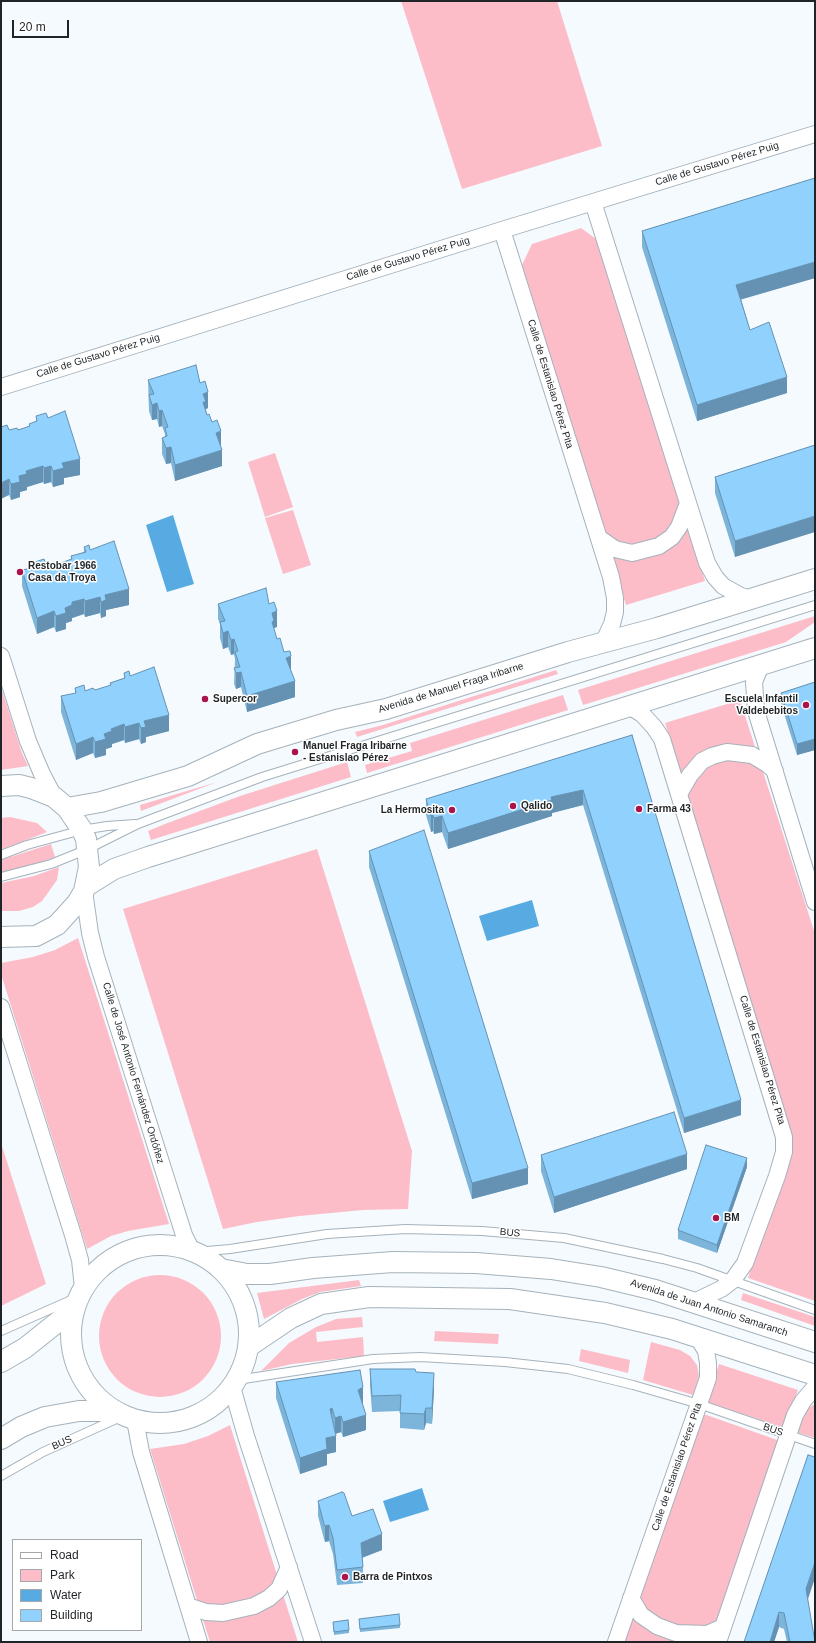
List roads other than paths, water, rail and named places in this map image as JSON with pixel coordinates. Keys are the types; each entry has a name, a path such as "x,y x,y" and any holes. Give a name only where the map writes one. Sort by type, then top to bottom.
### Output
{"street":[{"name":"Calle de Gustavo Pérez Puig","path":"1,387 502,230 815,134"},
{"path":"593,202 702,549 712,573 723,586 741,596 751,599"},
{"name":"Calle de Estanislao Pérez Pita","path":"502,230 611,577 615,598 615,612 612,624 603,643"},
{"path":"599,538 615,549 632,553 659,546 672,537 680,527 688,503"},
{"name":"Avenida de Manuel Fraga Iribarne","path":"61,803 85,806 129,794 204,770 257,744 336,720 386,709 815,579"},
{"path":"1,937 36,936 47,931 66,916 85,889 114,869 148,857 815,648"},
{"path":"1,656 28,741 42,774 61,803 82,830 88,849 88,875 85,889"},
{"path":"761,664 754,682 756,711 815,902"},
{"name":"Calle de Estanislao Pérez Pita","path":"629,706 642,714 654,727 662,739 784,1137 784,1152 777,1176 745,1263 733,1280 721,1289 694,1302"},
{"path":"679,794 690,775 702,761 719,754 739,752 752,755 767,764 774,771"},
{"path":"1,786 19,785 31,788 61,803"},
{"name":"Calle de José Antonio Fernández Ordóñez","path":"85,889 90,933 96,956 182,1229 194,1252"},
{"path":"1,1006 80,1260 79,1298 71,1332 73,1355 82,1377 96,1396 125,1415 141,1452 199,1642"},
{"path":"1,1362 25,1348 79,1298 99,1269 125,1252 143,1246 157,1244 174,1246 194,1252 221,1269 237,1289 245,1305 249,1328 248,1347 234,1384 214,1404 189,1419 153,1424 125,1415 79,1411 45,1418 21,1426 1,1439"},
{"name":"Avenida de Juan Antonio Samaranch","path":"221,1269 247,1274 270,1274 313,1268 393,1262 476,1263 551,1269 601,1277 655,1290 815,1342"},
{"path":"248,1347 291,1318 321,1304 369,1297 510,1299 605,1313 697,1336 815,1375"},
{"name":"Calle de Estanislao Pérez Pita","path":"616,1642 708,1378 706,1351 697,1336"},
{"path":"234,1384 246,1436 313,1642"},
{"path":"631,1598 641,1615 657,1626 676,1633 720,1635 795,1415 803,1401 815,1387"},
{"path":"188,1606 206,1612 223,1614 254,1606 269,1598 279,1589 289,1568"}],"lane":[{"path":"1,877 38,869 88,849 138,824 262,778 815,606"},
{"path":"1,855 27,845 82,830 107,826 138,824"},
{"name":"BUS","path":"194,1252 230,1250 327,1234 405,1230 482,1231 564,1238 674,1261 733,1280 815,1310"},
{"path":"1,1331 79,1298"},
{"name":"BUS","path":"234,1384 373,1359 420,1357 505,1362 568,1369 699,1404 815,1444"},
{"name":"BUS","path":"1,1476 43,1452 125,1415"}],"water":[{"path":"173,515 194,584 167,592 146,525"},
{"path":"532,900 539,926 487,941 479,916"},
{"path":"422,1488 429,1510 390,1522 383,1501"}],"place":[{"name":"Restobar 1966 Casa da Troya","path":"20,572"},
{"name":"Supercor","path":"205,699"},
{"name":"Escuela Infantil Valdebebitos","path":"806,705"},
{"name":"Manuel Fraga Iribarne - Estanislao Pérez","path":"295,752"},
{"name":"Qalido","path":"513,806"},
{"name":"Farma 43","path":"639,809"},
{"name":"La Hermosita","path":"452,810"},
{"name":"BM","path":"716,1218"},
{"name":"Barra de Pintxos","path":"345,1577"}]}
